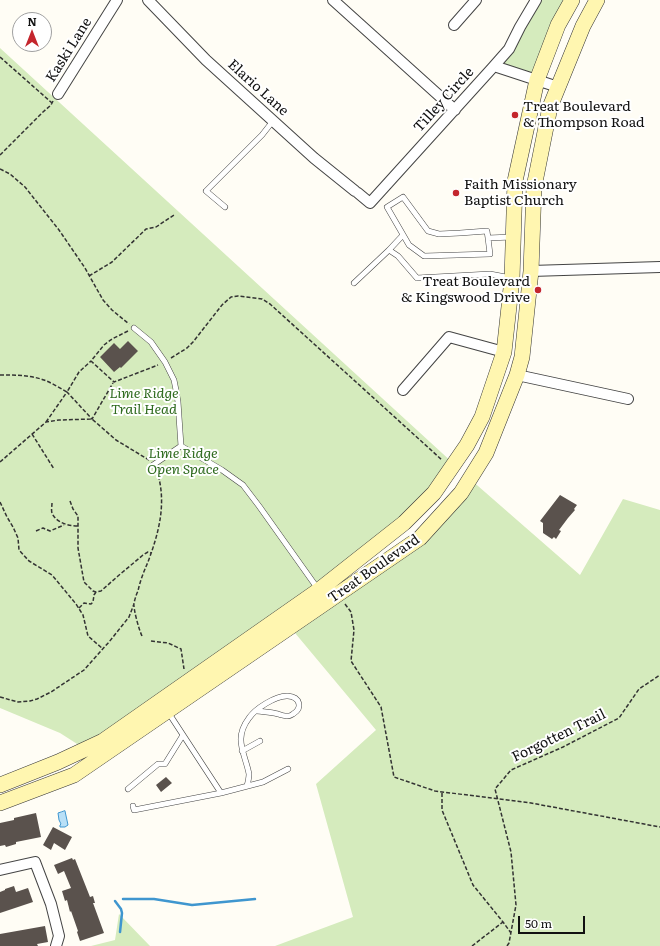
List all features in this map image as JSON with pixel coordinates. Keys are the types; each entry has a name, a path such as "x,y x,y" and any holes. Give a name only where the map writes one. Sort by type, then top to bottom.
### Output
{"main road":[{"name":"Treat Boulevard","path":"0,785 58,762 103,741 319,590 404,523 434,493 467,445 482,417 504,349 512,278 515,181 537,80 558,25 572,0"},
{"name":"Treat Boulevard","path":"0,803 74,775 420,538 461,493 486,453 517,375 522,357 531,272 534,187 550,106 583,26 597,0"},
{"path":"504,349 517,322 521,282 524,275 531,272 526,268 520,256 522,218 514,199"}],"street":[{"name":"Kaski Lane","path":"55,98 117,0"},
{"name":"Elario Lane","path":"148,0 206,60 314,158 370,203"},
{"path":"333,0 455,110"},
{"path":"454,25 476,0"},
{"path":"494,66 509,49 536,0"},
{"name":"Tilley Circle","path":"370,203 494,66 558,87"},
{"path":"531,272 660,267"},
{"path":"403,390 448,337 504,349"},
{"path":"517,375 628,399"},
{"path":"0,870 35,862 51,904 59,936 56,946"}],"lane":[{"path":"225,207 206,191 262,135 273,121"},
{"path":"403,197 428,231 446,234 487,230 488,238 490,254 424,256 409,245 388,207 403,197"},
{"path":"354,283 403,235"},
{"path":"488,238 514,237"},
{"path":"389,250 398,256 417,278 490,274 512,278"},
{"path":"134,328 151,342 165,362 174,380 181,446"},
{"path":"153,465 181,446"},
{"path":"181,446 222,470 243,485 319,590"},
{"path":"247,786 249,776 240,738 242,729 249,718 257,711 279,697 288,696 295,698 300,706 298,710 289,716 257,711"},
{"path":"167,711 221,793"},
{"path":"128,789 158,764 165,764 183,735"},
{"path":"242,751 260,741"},
{"path":"133,806 134,810 221,793 263,782 288,769"}],"path":[{"path":"0,57 55,98 51,106 43,112 0,155"},
{"path":"0,169 10,174 25,187 59,230 103,300 112,310 134,328 112,339 104,345 91,361 79,372 46,422 0,462"},
{"path":"89,276 112,262 146,229 156,227 174,215"},
{"path":"92,419 114,382 165,362 187,348 222,305 231,297 238,296 262,299 266,300 451,469"},
{"path":"91,361 114,382"},
{"path":"0,375 35,378 46,381 67,392 92,419 111,436 153,465 160,481 162,507 160,522 134,604 129,616 119,631 84,670 44,696 24,702 0,697"},
{"path":"46,422 92,419"},
{"path":"32,434 54,469"},
{"path":"70,501 78,516 78,548 84,582 93,591 101,591 143,554 148,552 151,553"},
{"path":"0,502 18,538 19,550 29,561 52,575 79,608 83,615 88,636 103,649"},
{"path":"52,503 52,513 57,520 65,524 78,526"},
{"path":"36,531 43,528 50,531 65,524"},
{"path":"79,608 84,603 91,604 96,592"},
{"path":"339,594 351,612 354,630 351,661 381,707 394,777 435,791 530,803 660,827"},
{"path":"134,604 142,636"},
{"path":"151,641 168,642 181,649 184,669"},
{"name":"Forgotten Trail","path":"497,798 495,789 512,770 563,747 619,718 639,689 660,675"},
{"path":"442,792 442,810 473,885 511,934"},
{"path":"497,798 511,852 516,905 511,934 507,946"},
{"path":"472,946 503,922"}],"green space":[{"path":"536,0 572,0 537,80 494,66"},
{"name":"Lime Ridge Open Space","path":"0,48 454,464 404,523 85,749 60,733 0,708"},
{"path":"470,479 580,575 623,499 660,510 660,946 275,946 353,917 316,784 376,730 290,627 420,538"},
{"path":"119,914 150,946 91,946 115,940"}],"water":[{"path":"65,811 68,825 65,827 60,827 61,824 58,813"}],"building":[{"path":"128,341 138,351 121,368 120,367 114,372 100,357 114,343 120,349"},
{"path":"560,495 577,505 574,509 575,510 559,530 561,531 556,539 554,537 552,539 543,533 543,523 540,521"},
{"path":"166,777 172,783 161,792 156,785"},
{"path":"36,813 41,837 16,842 16,844 6,847 5,845 0,846 0,823"},
{"path":"53,827 72,837 65,850 54,843 51,850 43,845"},
{"path":"72,858 73,860 75,859 90,897 93,896 95,903 93,903 104,933 80,941 71,911 70,912 67,900 65,901 62,891 71,888 64,871 58,874 54,865"},
{"path":"14,886 16,892 28,888 33,902 0,913 0,892"},
{"path":"45,926 48,942 37,944 38,946 0,946 0,934"}],"waterway":[{"path":"123,899 154,899 192,905 255,899"},
{"path":"115,901 122,913 120,932"}],"place":[{"name":"Treat Boulevard & Thompson Road","path":"515,115"},
{"name":"Faith Missionary Baptist Church","path":"456,193"},
{"name":"Treat Boulevard & Kingswood Drive","path":"538,290"}],"park label":[{"name":"Lime Ridge Trail Head","path":"144,402"}]}
